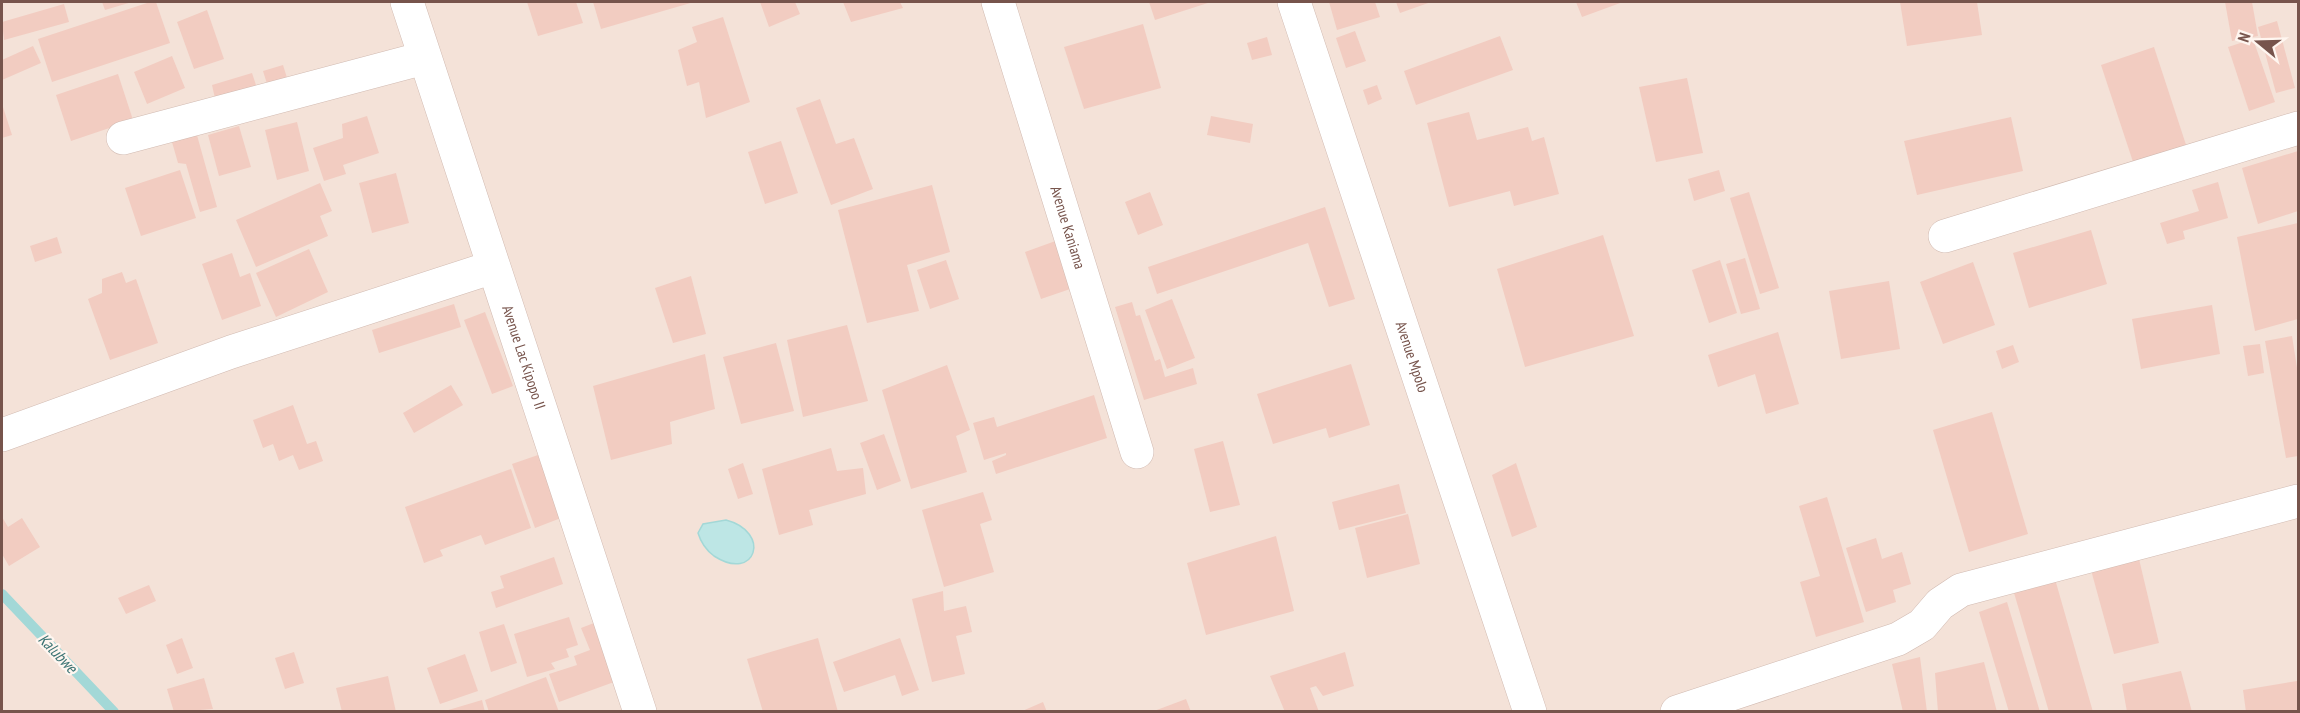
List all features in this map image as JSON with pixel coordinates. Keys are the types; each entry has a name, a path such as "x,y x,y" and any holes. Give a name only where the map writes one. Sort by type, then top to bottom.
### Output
{"street":[{"name":"Avenue Lac Kipopo II","path":"407,2 640,711"},
{"name":"Avenue Kaniama","path":"998,2 1137,452"},
{"name":"Avenue Mpolo","path":"1294,2 1530,711"},
{"path":"123,138 424,58"},
{"path":"1945,236 2298,128"},
{"path":"2,435 231,352 493,267"},
{"path":"1677,711 1898,639 1922,625 1940,604 1961,590 2298,501"}],"shaded area":[{"path":"2,2 2298,2 2298,711 2,711"}],"water":[{"path":"726,520 740,526 749,534 753,544 753,553 748,560 728,563 714,556 704,546 698,533 703,524"}],"building":[{"path":"102,2 132,2 105,10"},
{"path":"156,2 170,43 52,82 38,39"},
{"path":"527,2 576,2 583,23 538,36"},
{"path":"593,2 694,2 601,29"},
{"path":"760,2 795,2 800,14 769,27"},
{"path":"843,2 900,2 903,8 851,22"},
{"path":"1149,2 1211,2 1155,20"},
{"path":"1329,2 1375,2 1380,17 1337,30"},
{"path":"1396,2 1431,2 1400,13"},
{"path":"1576,2 1623,2 1582,17"},
{"path":"1900,2 1977,2 1982,35 1907,46"},
{"path":"2225,2 2252,2 2258,36 2232,41"},
{"path":"64,4 69,22 4,40 2,22"},
{"path":"207,10 224,59 194,69 177,22"},
{"path":"723,17 750,102 706,118 699,82 687,86 678,50 697,42 692,27"},
{"path":"2277,21 2295,88 2276,93 2258,27"},
{"path":"1143,24 1161,88 1084,109 1064,47"},
{"path":"1355,31 1366,61 1346,68 1336,38"},
{"path":"1500,36 1513,70 1416,105 1404,71"},
{"path":"1267,37 1272,55 1252,60 1247,43"},
{"path":"2253,39 2275,102 2249,111 2228,47"},
{"path":"33,46 41,63 2,80 2,60"},
{"path":"2154,47 2190,157 2137,174 2101,65"},
{"path":"172,56 185,88 147,104 134,72"},
{"path":"283,65 288,81 268,87 263,71"},
{"path":"252,73 258,91 216,103 212,85"},
{"path":"118,74 133,120 71,141 56,95"},
{"path":"1687,78 1703,153 1656,162 1639,87"},
{"path":"1377,85 1382,99 1368,105 1363,90"},
{"path":"820,99 836,144 854,138 873,189 831,205 796,108"},
{"path":"2,104 12,135 2,138"},
{"path":"1469,112 1477,140 1528,127 1532,141 1544,137 1559,194 1514,206 1510,191 1449,207 1427,123"},
{"path":"367,116 379,153 343,165 346,174 324,181 313,148 343,138 342,124"},
{"path":"1211,116 1253,124 1250,143 1207,135"},
{"path":"2011,117 2023,171 1917,195 1904,141"},
{"path":"297,122 309,171 277,180 265,130"},
{"path":"239,126 251,167 219,176 208,135"},
{"path":"195,128 217,207 200,212 186,164 178,163 170,135"},
{"path":"781,141 798,193 765,204 748,152"},
{"path":"2298,151 2298,211 2258,224 2242,168"},
{"path":"180,170 196,218 141,236 125,188"},
{"path":"1719,170 1725,191 1694,201 1688,179"},
{"path":"396,173 409,223 372,233 359,183"},
{"path":"2218,182 2228,218 2183,231 2185,239 2167,244 2160,223 2199,211 2192,190"},
{"path":"320,183 332,211 320,216 328,236 256,267 236,220"},
{"path":"932,185 950,252 907,265 919,311 867,323 838,210"},
{"path":"1150,192 1163,225 1138,235 1125,202"},
{"path":"1749,192 1779,288 1760,294 1730,198"},
{"path":"1325,207 1355,299 1329,307 1308,243 1157,294 1148,267"},
{"path":"2298,223 2298,319 2255,331 2237,237"},
{"path":"2091,230 2107,284 2029,308 2013,253"},
{"path":"1603,235 1634,336 1525,367 1497,269"},
{"path":"57,237 62,253 35,262 30,246"},
{"path":"1061,239 1076,287 1041,299 1025,252"},
{"path":"309,249 328,292 276,317 256,273"},
{"path":"232,253 240,277 250,273 261,306 222,320 202,264"},
{"path":"1745,258 1760,309 1741,314 1726,264"},
{"path":"946,260 959,299 930,309 917,270"},
{"path":"1720,260 1737,313 1709,323 1692,270"},
{"path":"1973,262 1995,325 1943,344 1920,282"},
{"path":"122,272 126,283 136,279 158,343 110,360 88,299 102,293 102,279"},
{"path":"691,276 706,334 673,343 655,288"},
{"path":"1889,281 1900,349 1841,359 1829,291"},
{"path":"1172,299 1195,358 1167,369 1145,310"},
{"path":"1132,302 1136,316 1140,315 1155,361 1160,359 1165,377 1193,368 1197,384 1144,400 1115,307"},
{"path":"454,304 461,327 379,353 372,330"},
{"path":"2212,305 2220,354 2141,369 2132,319"},
{"path":"485,312 513,386 492,394 464,320"},
{"path":"847,325 868,401 803,417 787,340"},
{"path":"1778,332 1799,404 1766,414 1755,374 1718,387 1708,355"},
{"path":"2292,336 2298,374 2298,456 2286,458 2265,341"},
{"path":"776,343 794,411 741,424 723,357"},
{"path":"2260,344 2264,373 2248,376 2243,346"},
{"path":"2013,345 2019,362 2002,369 1996,351"},
{"path":"705,354 715,409 670,422 672,444 611,460 593,386"},
{"path":"1351,364 1370,425 1329,438 1326,428 1273,444 1257,394"},
{"path":"947,365 970,430 956,436 967,472 911,489 882,390"},
{"path":"451,385 463,405 414,433 403,413"},
{"path":"1094,395 1107,438 996,474 992,461 1006,453 984,460 973,423 994,417 997,427"},
{"path":"293,405 307,444 316,441 323,461 299,470 293,455 279,461 273,444 263,448 253,420"},
{"path":"1992,412 2028,534 1969,552 1933,430"},
{"path":"884,434 901,481 877,490 860,443"},
{"path":"1223,441 1240,505 1210,512 1194,449"},
{"path":"831,448 837,471 863,468 866,494 809,510 813,525 779,535 762,469"},
{"path":"538,455 561,518 535,528 512,464"},
{"path":"743,463 753,494 738,499 728,469"},
{"path":"1516,463 1537,527 1512,537 1492,475"},
{"path":"511,469 531,528 485,545 481,535 440,550 443,556 424,563 405,507"},
{"path":"1399,484 1406,513 1339,530 1332,502"},
{"path":"983,492 992,520 980,524 994,572 944,587 922,510"},
{"path":"1827,497 1864,622 1816,637 1800,582 1820,576 1799,506"},
{"path":"1408,514 1420,564 1367,578 1355,528"},
{"path":"2,517 8,527 22,518 40,547 9,566 2,554"},
{"path":"1276,536 1294,611 1206,635 1187,563"},
{"path":"1876,538 1882,559 1902,552 1911,584 1893,590 1896,602 1866,612 1846,548"},
{"path":"554,557 563,584 496,608 491,592 504,588 500,576"},
{"path":"2139,559 2159,643 2114,654 2091,570"},
{"path":"2053,572 2093,712 2049,712 2012,586"},
{"path":"149,585 156,601 126,614 118,598"},
{"path":"943,591 944,611 966,606 972,632 956,636 965,674 932,682 912,599"},
{"path":"2007,602 2040,712 2009,712 1979,612"},
{"path":"569,617 578,645 566,649 569,657 551,663 555,669 527,677 514,634"},
{"path":"594,623 614,682 559,702 549,674 577,665 574,656 590,650 581,628"},
{"path":"504,624 517,663 491,672 479,632"},
{"path":"182,638 193,668 177,674 166,645"},
{"path":"818,638 838,712 763,712 747,659"},
{"path":"900,638 919,690 902,696 895,675 844,692 833,662"},
{"path":"294,652 304,683 285,689 275,658"},
{"path":"1345,652 1354,686 1323,696 1316,686 1310,688 1319,712 1285,712 1270,676"},
{"path":"465,654 478,691 440,704 427,668"},
{"path":"1920,657 1927,712 1903,712 1892,664"},
{"path":"1984,662 1997,712 1938,712 1935,673"},
{"path":"2181,671 2192,712 2127,712 2122,684"},
{"path":"388,676 396,712 342,712 336,688"},
{"path":"546,677 559,712 489,712 485,700"},
{"path":"204,678 213,709 174,712 167,689"},
{"path":"2297,681 2298,712 2246,712 2243,690"},
{"path":"1186,699 1191,712 1154,712 1154,711"},
{"path":"482,700 485,712 445,712 445,711"},
{"path":"1043,702 1047,712 1020,712"}],"waterway":[{"name":"Kalubwe","path":"2,594 114,712"}]}
